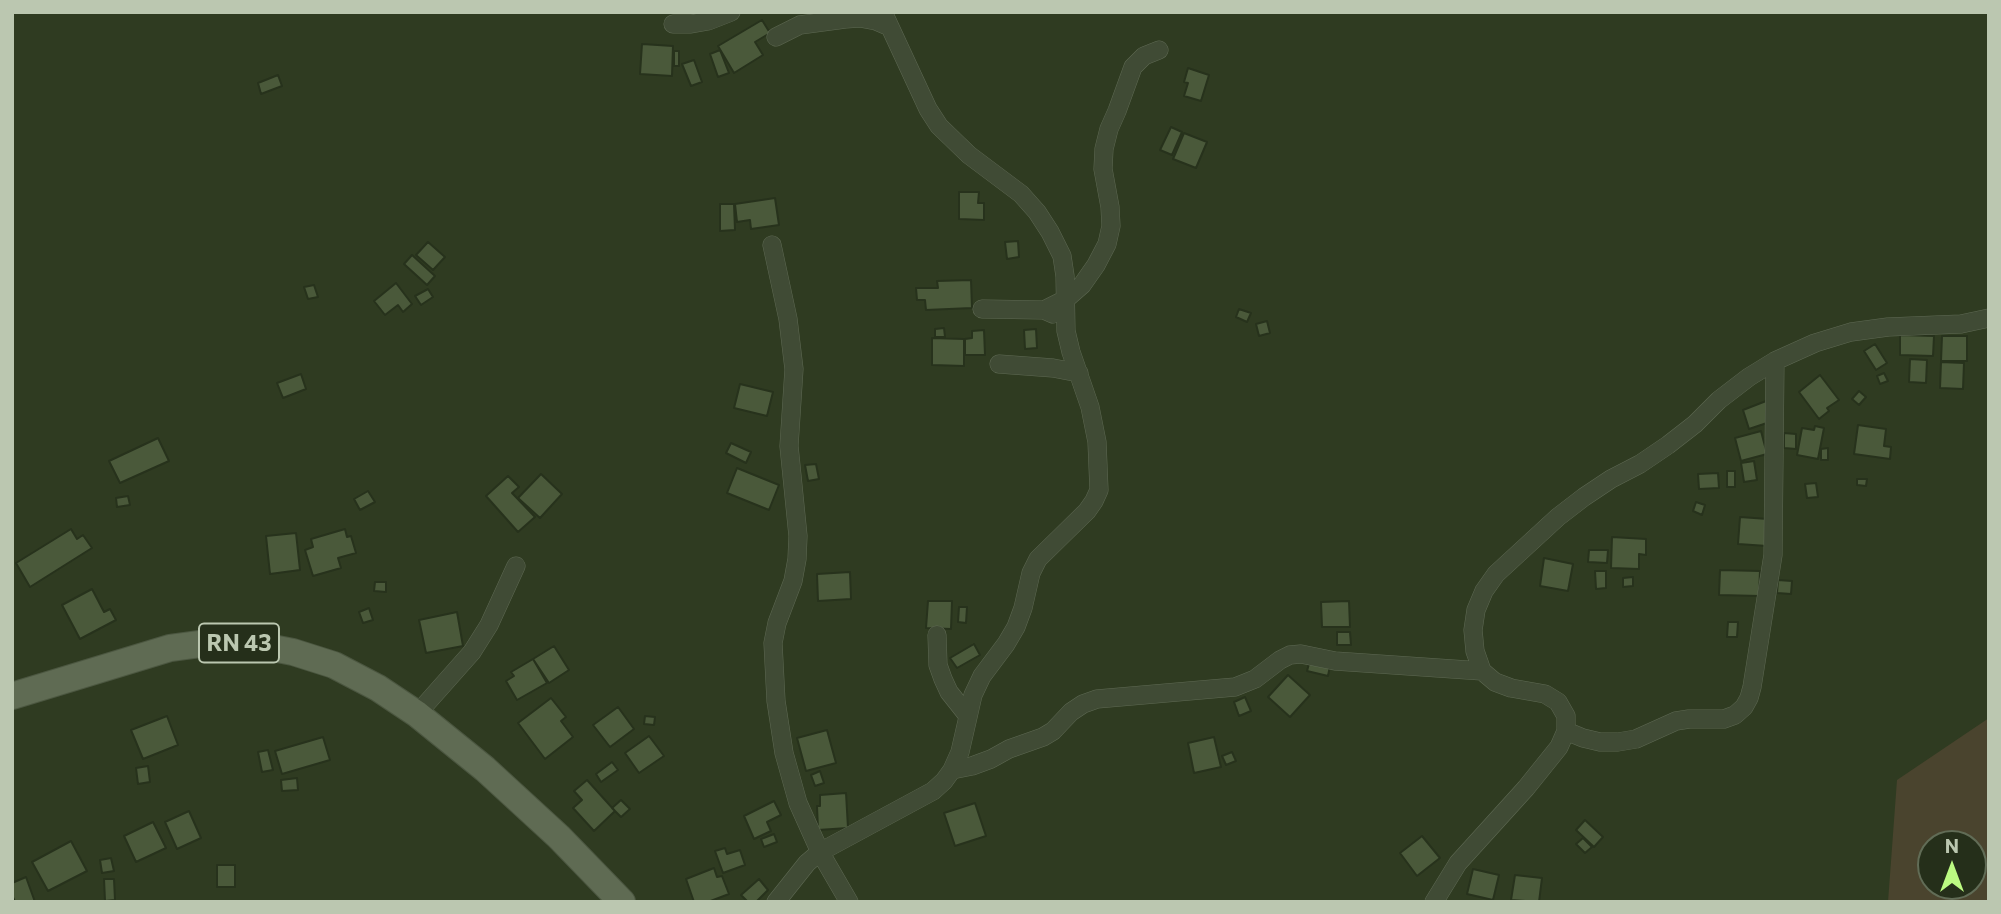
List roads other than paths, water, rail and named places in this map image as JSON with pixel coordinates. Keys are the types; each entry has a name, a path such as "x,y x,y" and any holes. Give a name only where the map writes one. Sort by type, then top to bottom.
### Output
{"main road":[{"name":"RN 43","path":"12,696 170,648 215,642 252,644 293,652 334,665 378,688 485,769 559,837 622,902"}],"street":[{"path":"673,24 708,21 731,12"},
{"path":"776,37 800,25 860,18 886,20 928,109 939,126 969,155 1021,194 1037,212 1062,256 1066,331 1090,407 1097,442 1099,490 1087,511 1038,559 1031,573 1016,627 982,676 973,695 962,743 952,770 944,781 933,791 820,852 807,863 776,902"},
{"path":"1044,310 1066,299 1082,285 1107,244 1111,216 1103,169 1109,129 1133,67 1144,56 1159,50"},
{"path":"772,245 788,319 794,369 789,446 798,536 793,581 777,623 773,643 776,701 784,753 798,803 820,852 849,902"},
{"path":"982,309 1044,310 1054,314 1066,331"},
{"path":"1434,902 1458,863 1526,788 1559,747 1566,731 1566,716 1558,702 1545,694 1511,688 1495,682 1482,671 1475,651 1473,630 1476,610 1484,591 1496,574 1584,497 1668,445 1695,424 1719,400 1775,361 1815,343 1851,332 1888,327 1961,324 1989,318"},
{"path":"1566,731 1600,742 1618,742 1636,738 1676,721 1724,719 1744,708 1752,687 1773,555 1775,361"},
{"path":"999,364 1080,373"},
{"path":"417,715 472,652 489,625 516,566"},
{"path":"937,635 943,679 949,692 968,716"},
{"path":"952,770 972,766 1043,737 1083,704 1104,699 1235,687 1255,679 1290,655 1301,654 1335,661 1482,671"}]}
